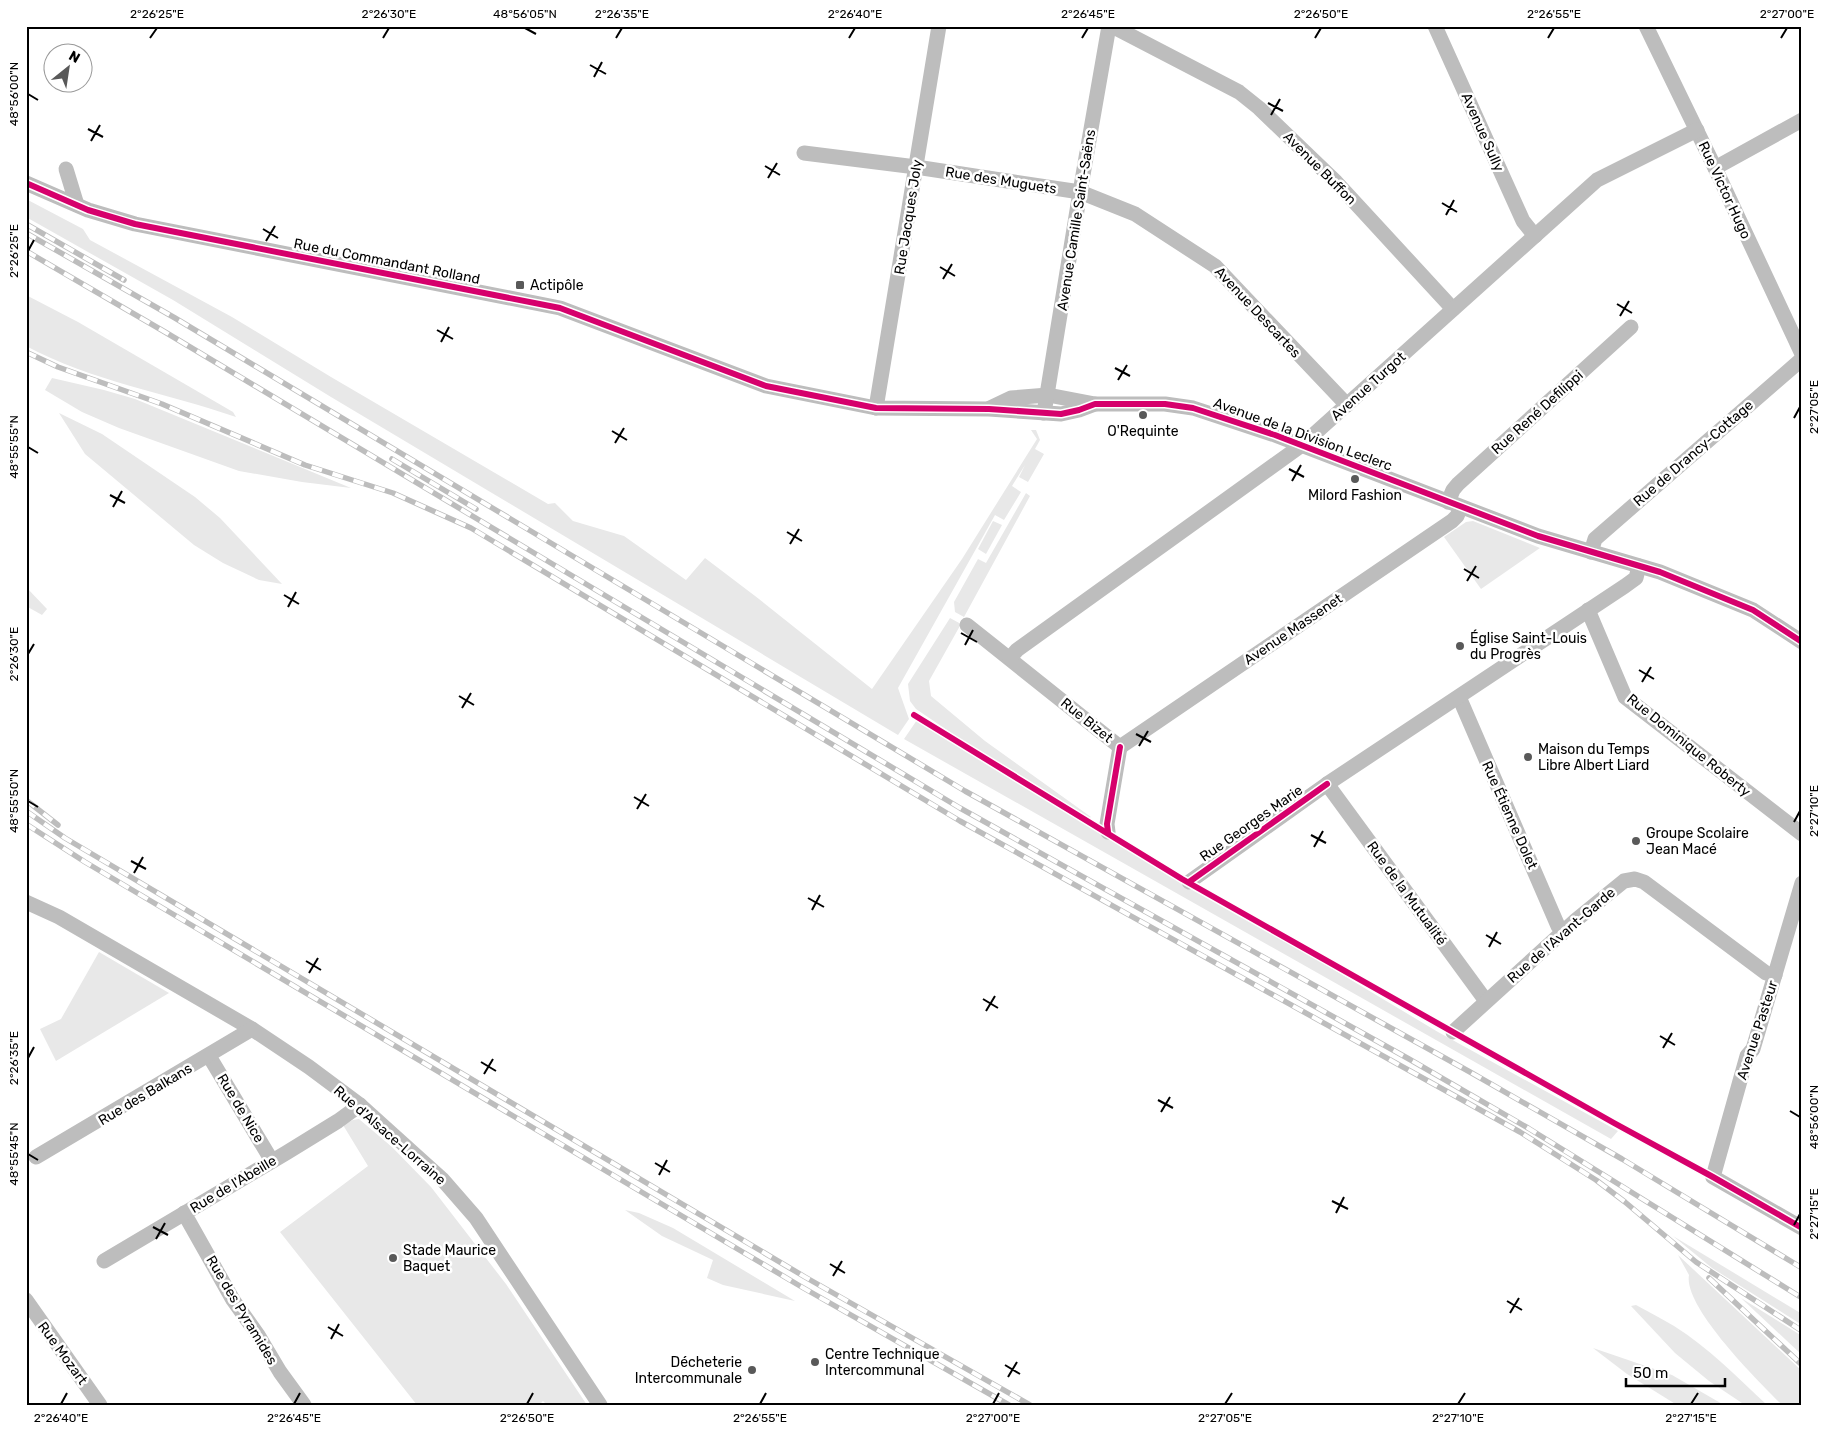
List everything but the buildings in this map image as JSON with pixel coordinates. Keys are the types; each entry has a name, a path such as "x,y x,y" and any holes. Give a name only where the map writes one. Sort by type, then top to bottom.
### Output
{"street":[{"name":"Rue Jacques Joly","path":"876,408 939,26"},
{"name":"Avenue Camille Saint-Saëns","path":"1044,413 1080,192 1110,26"},
{"name":"Avenue Buffon","path":"1110,26 1239,92 1259,108 1336,182 1453,309"},
{"name":"Avenue Sully","path":"1435,26 1523,221 1535,236"},
{"name":"Rue Victor Hugo","path":"1646,26 1802,354"},
{"path":"1715,168 1802,120"},
{"name":"Avenue Turgot","path":"1010,658 1017,650 1302,445 1597,180 1697,130"},
{"name":"Rue des Muguets","path":"804,153 916,167 1080,192"},
{"path":"66,169 77,205"},
{"name":"Rue du Commandant Rolland","path":"26,183 77,205 136,224 560,308 712,366"},
{"name":"Avenue Descartes","path":"1080,192 1135,214 1215,266 1347,405"},
{"name":"Rue René Defilippi","path":"1454,504 1453,490 1458,484 1631,327"},
{"name":"Rue de Drancy-Cottage","path":"1591,552 1594,538 1802,359"},
{"name":"Avenue de la Division Leclerc","path":"712,366 766,386 876,408 988,409 1060,414 1095,404 1165,404 1193,408 1302,445 1538,536 1660,572 1753,610 1802,642"},
{"path":"988,409 1010,398 1048,395 1095,404"},
{"name":"Avenue Massenet","path":"1120,747 1452,521 1457,516 1454,504"},
{"name":"Rue Georges Marie","path":"1189,882 1327,784 1636,578 1639,566"},
{"name":"Rue Dominique Roberty","path":"1588,610 1625,697 1802,834"},
{"name":"Rue Bizet","path":"967,625 1120,747 1107,824 1108,832"},
{"name":"Rue Étienne Dolet","path":"1458,698 1558,926 1563,932"},
{"name":"Rue de la Mutualité","path":"1327,784 1486,1001"},
{"name":"Rue de l'Avant-Garde","path":"1453,1032 1576,920 1624,881 1635,879 1644,882 1766,973 1775,975"},
{"name":"Avenue Pasteur","path":"1802,883 1753,1049 1747,1056 1713,1176 1802,1228"},
{"name":"Rue d'Alsace-Lorraine","path":"26,902 59,917 252,1029 309,1067 360,1105 442,1179 476,1218 600,1405"},
{"name":"Rue des Balkans","path":"36,1157 252,1029"},
{"name":"Rue de Nice","path":"209,1056 272,1161"},
{"name":"Rue de l'Abeille","path":"104,1261 338,1121 360,1105"},
{"name":"Rue des Pyramides","path":"184,1213 233,1300 304,1405"},
{"name":"Rue Mozart","path":"26,1300 100,1405"}],"shaded area":[{"path":"26,199 83,229 90,240 232,317 548,504 555,503 573,521 624,536 686,580 705,558 872,689 962,559 1037,439 1031,430 1036,430 1040,440 1035,449 1044,454 1028,482 1019,477 1025,465 1012,486 1021,492 1004,520 995,515 898,688 909,719 898,735 331,397 173,300 26,217"},
{"path":"26,295 78,322 233,412 236,417 103,378 26,346"},
{"path":"52,378 135,399 351,488 239,471 119,428 82,412 45,390"},
{"path":"59,413 102,434 195,497 220,518 282,584 259,580 223,563 194,545 85,454"},
{"path":"1026,493 1030,496 964,617 955,612 954,602 978,559 986,563"},
{"path":"993,521 1002,525 986,554 978,549"},
{"path":"1473,521 1540,548 1481,589 1444,537 1466,522"},
{"path":"26,587 47,609 42,615 26,606"},
{"path":"950,618 961,624 929,681 931,696 985,741 1091,817 1089,818 981,753 916,709 910,701 908,684"},
{"path":"917,720 1438,1032 1618,1131 1611,1139 904,739"},
{"path":"99,952 169,993 56,1061 40,1029 61,1019"},
{"name":"Stade Maurice Baquet","path":"359,1119 392,1147 431,1187 506,1284 587,1405 547,1405 543,1401 539,1405 417,1405 280,1232 368,1166 343,1125"},
{"path":"625,1210 639,1213 673,1228 795,1301 723,1285 707,1278 713,1260 662,1236"},
{"path":"1673,1236 1802,1314 1802,1325 1712,1268"},
{"path":"1678,1255 1802,1371 1802,1405 1782,1405 1725,1343 1698,1306 1690,1289 1689,1275"},
{"path":"1741,1298 1802,1336 1802,1355"},
{"path":"1636,1305 1674,1326 1699,1344 1767,1405 1745,1405 1709,1381 1675,1353 1631,1306"},
{"path":"1593,1348 1672,1375 1724,1405 1677,1405 1627,1374"}],"railway":[{"path":"26,224 124,280"},
{"path":"26,233 175,318 965,791 1470,1072 1622,1159 1802,1268"},
{"path":"26,251 165,332 960,808 1409,1059 1528,1128 1802,1298"},
{"path":"26,352 58,367 162,404 305,465 393,493 471,528 960,821 1520,1132 1596,1180 1696,1262 1802,1331"},
{"path":"392,459 476,509"},
{"path":"26,800 58,825"},
{"path":"26,811 65,838 805,1277 1030,1405"},
{"path":"26,824 85,862 800,1286 1009,1405"},
{"path":"1709,1278 1802,1365"}],"cycle path":[{"path":"26,183 88,210 135,224 560,308 766,386 876,408 989,409 1061,414 1095,404 1165,404 1193,408 1275,435 1538,536 1660,572 1753,610 1802,642"},
{"path":"914,715 1182,879 1802,1228"},
{"path":"1108,832 1107,824 1120,747"},
{"path":"1189,882 1327,784"}],"place":[{"name":"Actipôle","path":"520,285"},
{"name":"O'Requinte","path":"1143,415"},
{"name":"Milord Fashion","path":"1355,479"},
{"name":"Église Saint-Louis du Progrès","path":"1460,646"},
{"name":"Maison du Temps Libre Albert Liard","path":"1528,757"},
{"name":"Groupe Scolaire Jean Macé","path":"1636,841"},
{"name":"Stade Maurice Baquet","path":"393,1258"},
{"name":"Centre Technique Intercommunal","path":"815,1362"},
{"name":"Décheterie Intercommunale","path":"752,1370"}]}
